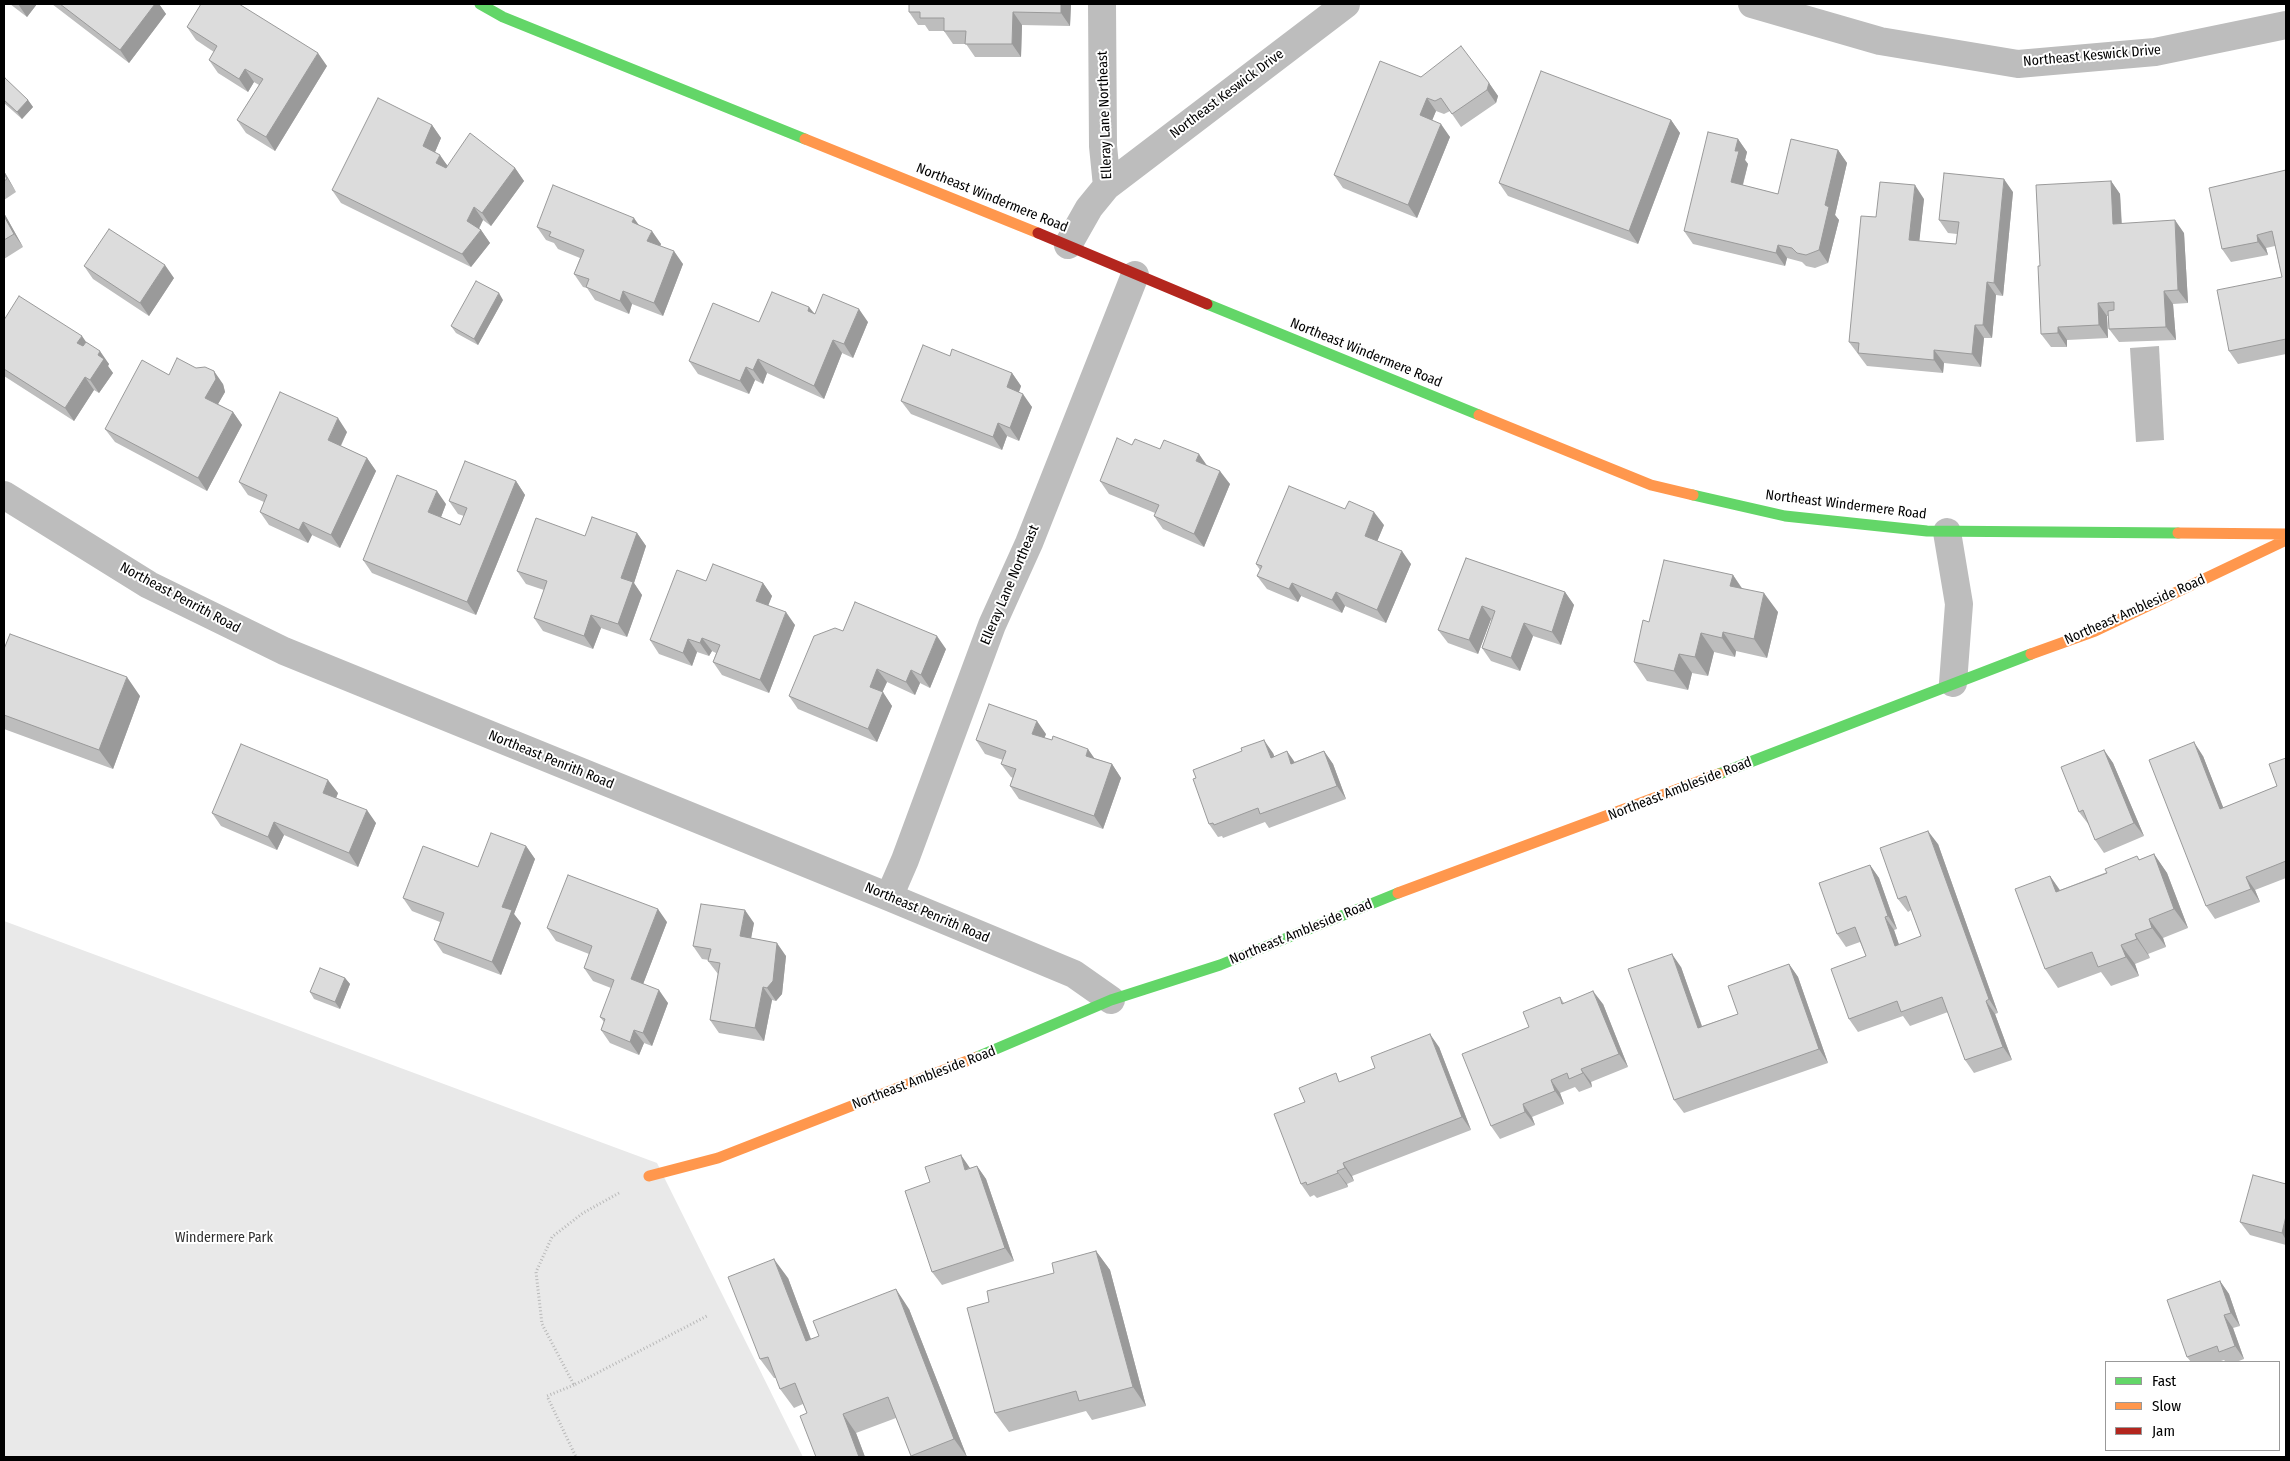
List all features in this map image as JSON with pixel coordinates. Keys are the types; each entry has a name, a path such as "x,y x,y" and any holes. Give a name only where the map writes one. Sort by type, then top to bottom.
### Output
{"street":[{"name":"Northeast Windermere Road","path":"480,4 503,17 1068,245 1135,275 1651,485 1785,516 1947,532 2286,534"},
{"name":"Elleray Lane Northeast","path":"1068,245 1089,208 1107,186 1103,146 1102,4"},
{"name":"Northeast Keswick Drive","path":"1107,186 1346,4"},
{"name":"Northeast Keswick Drive","path":"1752,4 1880,41 2018,64 2155,52 2286,25"},
{"name":"Elleray Lane Northeast","path":"889,897 905,860 992,625 1029,542 1135,275"},
{"name":"Northeast Penrith Road","path":"4,495 149,585 284,652 1074,974 1111,1000"},
{"path":"1947,532 1959,604 1953,683"},
{"name":"Northeast Ambleside Road","path":"649,1176 718,1158 1022,1039 1111,1000 1220,965 1419,885 1665,795 1953,683 2096,631 2286,540"}],"path":[{"path":"574,1385 542,1324 536,1272 552,1237 583,1213 649,1176"},
{"path":"576,1457 547,1396 574,1385 707,1316"}],"green space":[{"name":"Windermere Park","path":"4,921 657,1163 803,1457 4,1457"}],"shaded area":[{"path":"2159,346 2164,440 2136,442 2130,348"}],"building":[{"path":"60,4 155,4 120,50"},
{"path":"201,4 239,4 318,53 266,137 237,120 263,79 245,69 239,79 209,60 217,46 187,27"},
{"path":"909,4 1061,4 1061,13 1013,12 1012,44 965,44 966,31 944,31 944,18 920,18 920,12 909,12"},
{"path":"1461,46 1489,83 1487,90 1452,114 1441,98 1435,101 1427,98 1420,115 1441,124 1408,205 1334,175 1380,61 1421,77"},
{"path":"1541,71 1671,120 1629,231 1499,183"},
{"path":"5,78 28,100 17,112 4,100"},
{"path":"378,98 432,125 423,146 440,155 436,163 446,168 470,133 515,168 482,213 474,207 467,221 481,230 462,254 332,190"},
{"path":"1708,132 1738,139 1735,151 1739,151 1731,182 1778,194 1791,139 1838,150 1825,205 1829,207 1819,250 1806,255 1797,253 1792,248 1778,245 1776,253 1684,231"},
{"path":"2286,170 2286,339 2229,351 2217,290 2282,277 2272,231 2257,235 2258,242 2222,249 2209,188"},
{"path":"1944,173 2004,179 1994,283 1987,282 1983,325 1975,325 1972,354 1934,350 1934,360 1858,353 1859,343 1849,342 1861,216 1876,217 1880,182 1915,185 1909,240 1956,244 1959,222 1939,220"},
{"path":"2111,181 2113,224 2175,220 2178,290 2164,291 2166,327 2109,329 2108,311 2114,310 2114,302 2098,303 2099,325 2058,327 2058,333 2041,334 2036,185"},
{"path":"553,185 634,218 632,222 652,231 647,241 674,251 654,303 623,291 620,301 586,287 589,279 574,274 584,250 549,236 551,232 537,227"},
{"path":"4,216 14,234 4,240"},
{"path":"109,229 165,265 140,303 84,266"},
{"path":"476,281 499,293 474,339 451,326"},
{"path":"772,292 809,307 808,311 815,314 823,294 859,309 844,344 833,340 814,386 758,359 753,370 746,367 740,381 689,361 713,303 759,322"},
{"path":"19,296 82,336 77,343 83,346 86,342 100,351 98,355 104,359 90,380 85,377 65,408 4,369 4,320"},
{"path":"923,345 950,356 952,349 1012,373 1007,387 1023,394 1010,428 998,423 993,437 901,401"},
{"path":"177,358 196,368 205,367 214,371 216,379 205,398 233,412 198,478 105,429 142,360 169,375"},
{"path":"280,392 338,418 328,440 367,458 331,535 303,522 299,530 260,512 267,495 239,482"},
{"path":"1117,438 1132,445 1135,439 1160,449 1164,440 1199,454 1196,461 1220,471 1194,534 1154,516 1159,505 1100,481"},
{"path":"465,461 516,481 467,602 363,560 397,475 437,491 428,512 460,525 467,508 449,501"},
{"path":"1289,486 1345,509 1349,501 1374,512 1365,536 1402,551 1377,610 1336,592 1332,600 1292,583 1289,589 1257,576 1262,566 1256,564"},
{"path":"592,517 637,533 621,578 633,582 618,624 591,615 584,636 534,618 547,581 517,571 536,518 585,536"},
{"path":"1466,558 1565,592 1552,632 1524,623 1511,658 1482,648 1495,611 1482,606 1469,640 1438,630"},
{"path":"1664,560 1733,575 1730,586 1764,593 1754,639 1723,632 1722,638 1701,633 1695,657 1679,654 1674,671 1634,662 1643,620 1649,622"},
{"path":"713,564 763,583 756,601 786,612 760,680 713,662 720,645 702,638 700,643 688,639 683,653 650,640 677,570 706,581"},
{"path":"855,602 937,636 921,675 911,670 906,682 877,669 870,687 883,692 868,729 789,696 814,636 835,628 843,631"},
{"path":"10,634 127,677 99,750 4,715 4,649"},
{"path":"989,704 1037,721 1032,734 1052,740 1053,736 1088,749 1086,756 1112,764 1094,816 1010,786 1016,769 1001,764 1006,751 976,740"},
{"path":"1264,740 1271,758 1287,751 1291,764 1324,751 1337,786 1260,814 1258,808 1214,825 1213,823 1209,824 1193,779 1196,778 1193,770 1242,751 1241,748"},
{"path":"2194,742 2220,809 2277,786 2269,764 2286,758 2286,861 2246,877 2251,889 2206,906 2149,760"},
{"path":"241,744 328,780 323,793 367,810 349,853 274,822 268,837 212,813"},
{"path":"2104,750 2134,823 2095,840 2083,810 2079,812 2061,767"},
{"path":"1928,831 1989,999 1986,1001 2003,1047 1965,1060 1942,997 1901,1012 1897,1001 1849,1019 1831,969 1866,956 1855,927 1837,934 1819,883 1870,865 1888,916 1885,917 1895,946 1921,936 1906,896 1898,899 1880,848"},
{"path":"491,833 526,846 502,907 512,910 492,962 434,940 444,913 403,898 423,846 478,867"},
{"path":"2154,854 2174,909 2149,919 2152,928 2135,934 2137,939 2121,945 2126,957 2098,967 2092,952 2045,969 2015,889 2050,876 2056,892 2107,873 2105,869 2137,856 2139,860"},
{"path":"568,875 658,909 631,979 659,990 643,1033 634,1030 630,1042 601,1030 605,1019 600,1017 614,980 584,968 592,946 547,928"},
{"path":"701,904 745,910 740,936 777,943 773,981 767,988 763,987 755,1028 710,1020 720,963 708,961 711,949 693,946"},
{"path":"1672,954 1698,1028 1738,1014 1728,986 1789,964 1819,1049 1674,1100 1628,969"},
{"path":"320,968 345,978 335,1002 310,992"},
{"path":"1593,991 1619,1054 1581,1069 1583,1073 1569,1079 1567,1073 1551,1080 1555,1091 1523,1104 1525,1112 1491,1126 1462,1054 1529,1027 1523,1012 1560,997 1562,1004"},
{"path":"1430,1034 1462,1117 1343,1163 1345,1168 1337,1171 1338,1173 1307,1185 1306,1182 1301,1184 1274,1114 1305,1102 1299,1088 1336,1073 1339,1082 1375,1068 1371,1057"},
{"path":"961,1155 965,1170 977,1166 1005,1248 932,1272 905,1191 930,1182 925,1167"},
{"path":"2253,1175 2286,1184 2286,1216 2282,1233 2240,1222"},
{"path":"1096,1251 1133,1387 1079,1401 1076,1391 995,1413 967,1308 989,1302 987,1291 1054,1273 1052,1263"},
{"path":"774,1259 806,1341 819,1336 813,1321 896,1289 954,1439 911,1456 888,1397 843,1414 859,1457 816,1457 800,1416 807,1413 795,1383 780,1389 768,1357 760,1359 728,1277"},
{"path":"2220,1281 2231,1313 2224,1315 2235,1346 2219,1352 2217,1346 2187,1357 2167,1300"}],"traffic: fast":[{"path":"480,4 503,17 805,139"},
{"path":"1207,304 1479,415"},
{"path":"1693,495 1785,516 1927,531 2178,533"},
{"path":"1719,774 2031,654"},
{"path":"977,1057 1111,1000 1220,965 1398,893"}],"traffic: slow":[{"path":"805,139 1038,233"},
{"path":"1479,415 1651,485 1693,495"},
{"path":"2178,533 2286,534"},
{"path":"2031,654 2095,631 2286,540"},
{"path":"1398,893 1719,774"},
{"path":"649,1176 718,1158 977,1057"}],"traffic: jam":[{"path":"1038,233 1207,304"}]}
